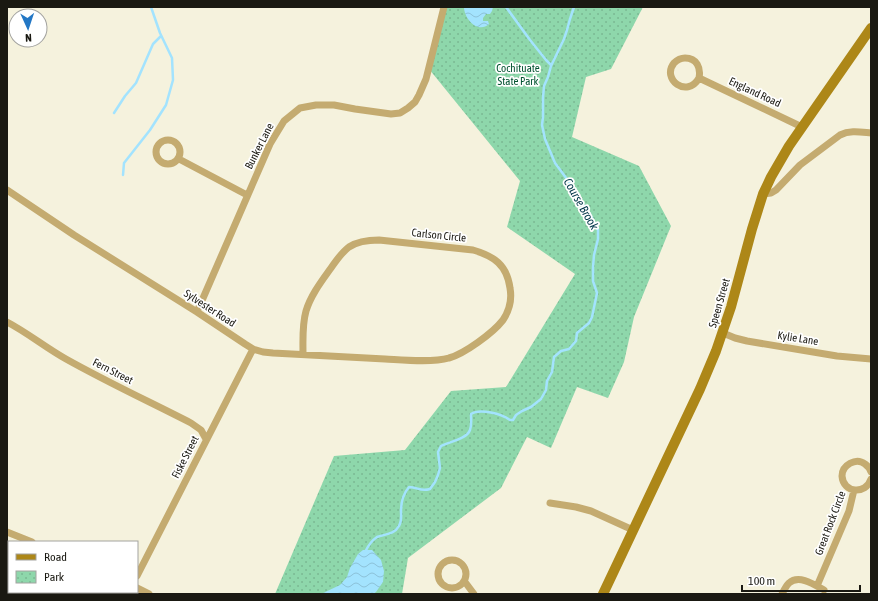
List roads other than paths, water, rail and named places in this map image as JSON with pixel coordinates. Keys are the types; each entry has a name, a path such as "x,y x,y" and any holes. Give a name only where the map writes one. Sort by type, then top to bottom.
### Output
{"street":[{"name":"Bunker Lane","path":"197,312 270,144 284,122 300,108 316,105 334,105 391,114 400,113 408,108 415,102 426,79 444,7"},
{"name":"Speen Street","path":"603,594 700,389 723,333 752,229 763,194 771,177 802,127 871,28"},
{"path":"679,59 692,59 698,65 700,74 699,78 697,82 690,87 681,87 674,82 671,69 675,62 679,59"},
{"name":"England Road","path":"699,78 802,127"},
{"path":"763,194 771,193 776,190 800,165 840,135 851,132 871,133"},
{"path":"179,159 247,195"},
{"name":"Sylvester Road","path":"7,190 74,235 253,349 273,353 399,360 429,360"},
{"name":"Carlson Circle","path":"302,354 304,323 310,300 341,255 349,247 367,240 379,240 473,250 493,258 502,267 507,276 510,288 511,299 503,320 478,342 457,355 449,358 429,360"},
{"name":"Fern Street","path":"7,322 74,364 191,423 201,430 206,440"},
{"name":"Kylie Lane","path":"723,333 747,341 837,356 871,359"},
{"name":"Fiske Street","path":"138,574 253,349"},
{"path":"871,472 869,467 858,461 850,463 846,466 843,470 842,476 845,485 854,490 865,488 871,479"},
{"name":"Great Rock Circle","path":"817,586 848,511 854,490"},
{"path":"550,503 591,511 633,530"},
{"path":"7,532 30,541"},
{"path":"453,559 462,563 467,572 465,582 456,588 446,587 439,580 438,569 441,564 453,559"},
{"path":"782,594 786,586 793,580 803,581 824,590"},
{"path":"465,582 474,594"},
{"path":"138,588 149,594"}],"water":[{"path":"464,7 493,7 490,14 486,14 483,18 483,21 488,21 489,24 485,27 480,27 472,24 466,16"},
{"path":"363,550 372,550 381,560 384,571 383,582 376,592 373,594 321,594 340,585 347,577 358,554"}],"waterway":[{"path":"123,175 124,163 150,130 166,105 173,80 172,58 160,33 151,7"},
{"path":"506,7 530,40 551,65"},
{"name":"Course Brook","path":"365,552 377,537 392,533 397,529 401,520 402,501 405,492 409,487 424,490 430,489 435,482 440,468 438,452 441,446 462,438 468,433 471,426 471,414 475,412 485,412 497,414 513,420 516,415 531,407 541,399 546,390 547,381 552,372 554,357 561,351 569,349 576,341 577,333 589,323 592,317 597,293 593,281 593,267 598,239 598,230 590,214 581,202 578,194 555,163 545,139 542,125 544,86 551,66 564,39 574,7"},
{"path":"114,113 136,83 153,44 161,36"}],"park label":[{"name":"Cochituate State Park","path":"518,74"}]}
